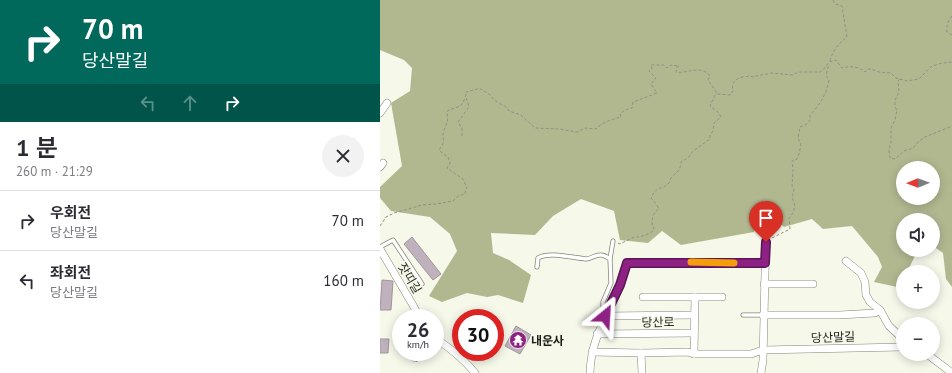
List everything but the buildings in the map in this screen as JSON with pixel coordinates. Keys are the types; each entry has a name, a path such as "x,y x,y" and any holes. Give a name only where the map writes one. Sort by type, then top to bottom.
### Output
{"street":[{"path":"380,113 387,103"},
{"path":"760,373 763,350 766,232"},
{"name":"잣띠길","path":"380,248 415,309"},
{"path":"846,261 861,273 865,282 866,295 870,302 880,310 890,326 896,332"},
{"path":"590,373 592,352 598,334 606,313 620,285 627,263 765,263"},
{"path":"764,284 813,284"},
{"name":"당산로","path":"644,297 722,297"},
{"path":"592,352 688,352 694,354 694,297"},
{"name":"당산말길","path":"763,315 840,315 875,313 880,310"},
{"name":"당산로","path":"606,313 694,315"},
{"name":"당산로","path":"598,334 694,333"},
{"path":"444,344 468,364 475,373"},
{"name":"당산말길","path":"694,354 751,354 763,350 896,347"},
{"path":"642,353 642,373"},
{"path":"936,361 952,373"}],"lane":[{"path":"380,248 393,240 422,284"},
{"path":"606,313 603,302 611,283 610,259 613,242"},
{"path":"537,266 538,258 542,256 562,256 588,259 602,255 610,259"},
{"path":"743,315 763,315"}],"path":[{"path":"766,242 790,229 789,218 793,213 795,206 792,197 794,190 792,181 792,162 799,154 801,145 798,138 800,128 807,124 810,120 810,115 818,107 825,94 829,80 826,75 832,53 838,43 847,37 842,6 836,4 833,0"},
{"path":"952,16 948,22 947,29 947,32 952,35"},
{"path":"380,226 386,217 394,213 422,205 453,201 458,196 465,194 467,188 463,179 447,168 450,162 448,157 439,150 444,143 444,132 448,123 447,111 460,106 463,103 466,96 465,93 467,91 479,88 490,94 494,100 506,107 509,111 521,115 535,128 559,129 577,132 585,128 596,130 602,124 609,122 612,119 621,117 620,114 625,110 632,108 633,102 657,93 650,84 656,78 649,70 652,69 651,65 664,65 667,68 671,65 679,66 676,72 684,73 690,70 704,70 710,76 708,80 717,94 730,95 733,91 733,84 736,80 747,75 754,77 771,73 793,75 798,72 820,72 824,70 829,62 836,60 842,68 850,66 862,69 865,72 868,69 871,69 879,72 891,73 896,78 907,81 919,79 932,66 952,62"},
{"path":"900,79 898,81 899,92 895,107 897,110 895,120 891,128 891,142 889,150 890,158 895,158 904,151 913,148 925,137 952,126"},
{"path":"613,242 620,244 634,237 640,237 650,233 653,230 654,227 652,225 652,218 655,211 659,209 651,198 656,189 668,184 672,177 676,175 681,167 681,162 689,157 693,151 710,138 714,123 721,117 719,113 710,106 716,92"},
{"path":"462,136 462,129 458,122 469,107 466,96"}],"shaded area":[{"path":"380,0 952,0 952,287 946,279 943,253 940,251 940,213 896,213 896,257 914,257 910,265 896,265 896,287 874,282 882,267 878,257 852,226 823,229 812,219 784,227 764,208 761,208 754,232 681,245 662,231 648,243 620,240 614,211 581,199 553,216 535,235 491,233 493,253 509,260 531,275 523,303 498,295 487,297 467,293 442,302 429,296 457,251 450,234 430,217 391,211 380,198 380,187 402,166 391,103 410,91 412,68 404,60 380,50"}],"slow traffic":[{"path":"691,262 734,263"}],"place":[{"name":"내운사","path":"518,340"}],"route":[{"path":"605,316 620,285 624,268 627,263 765,263 766,242"}]}
